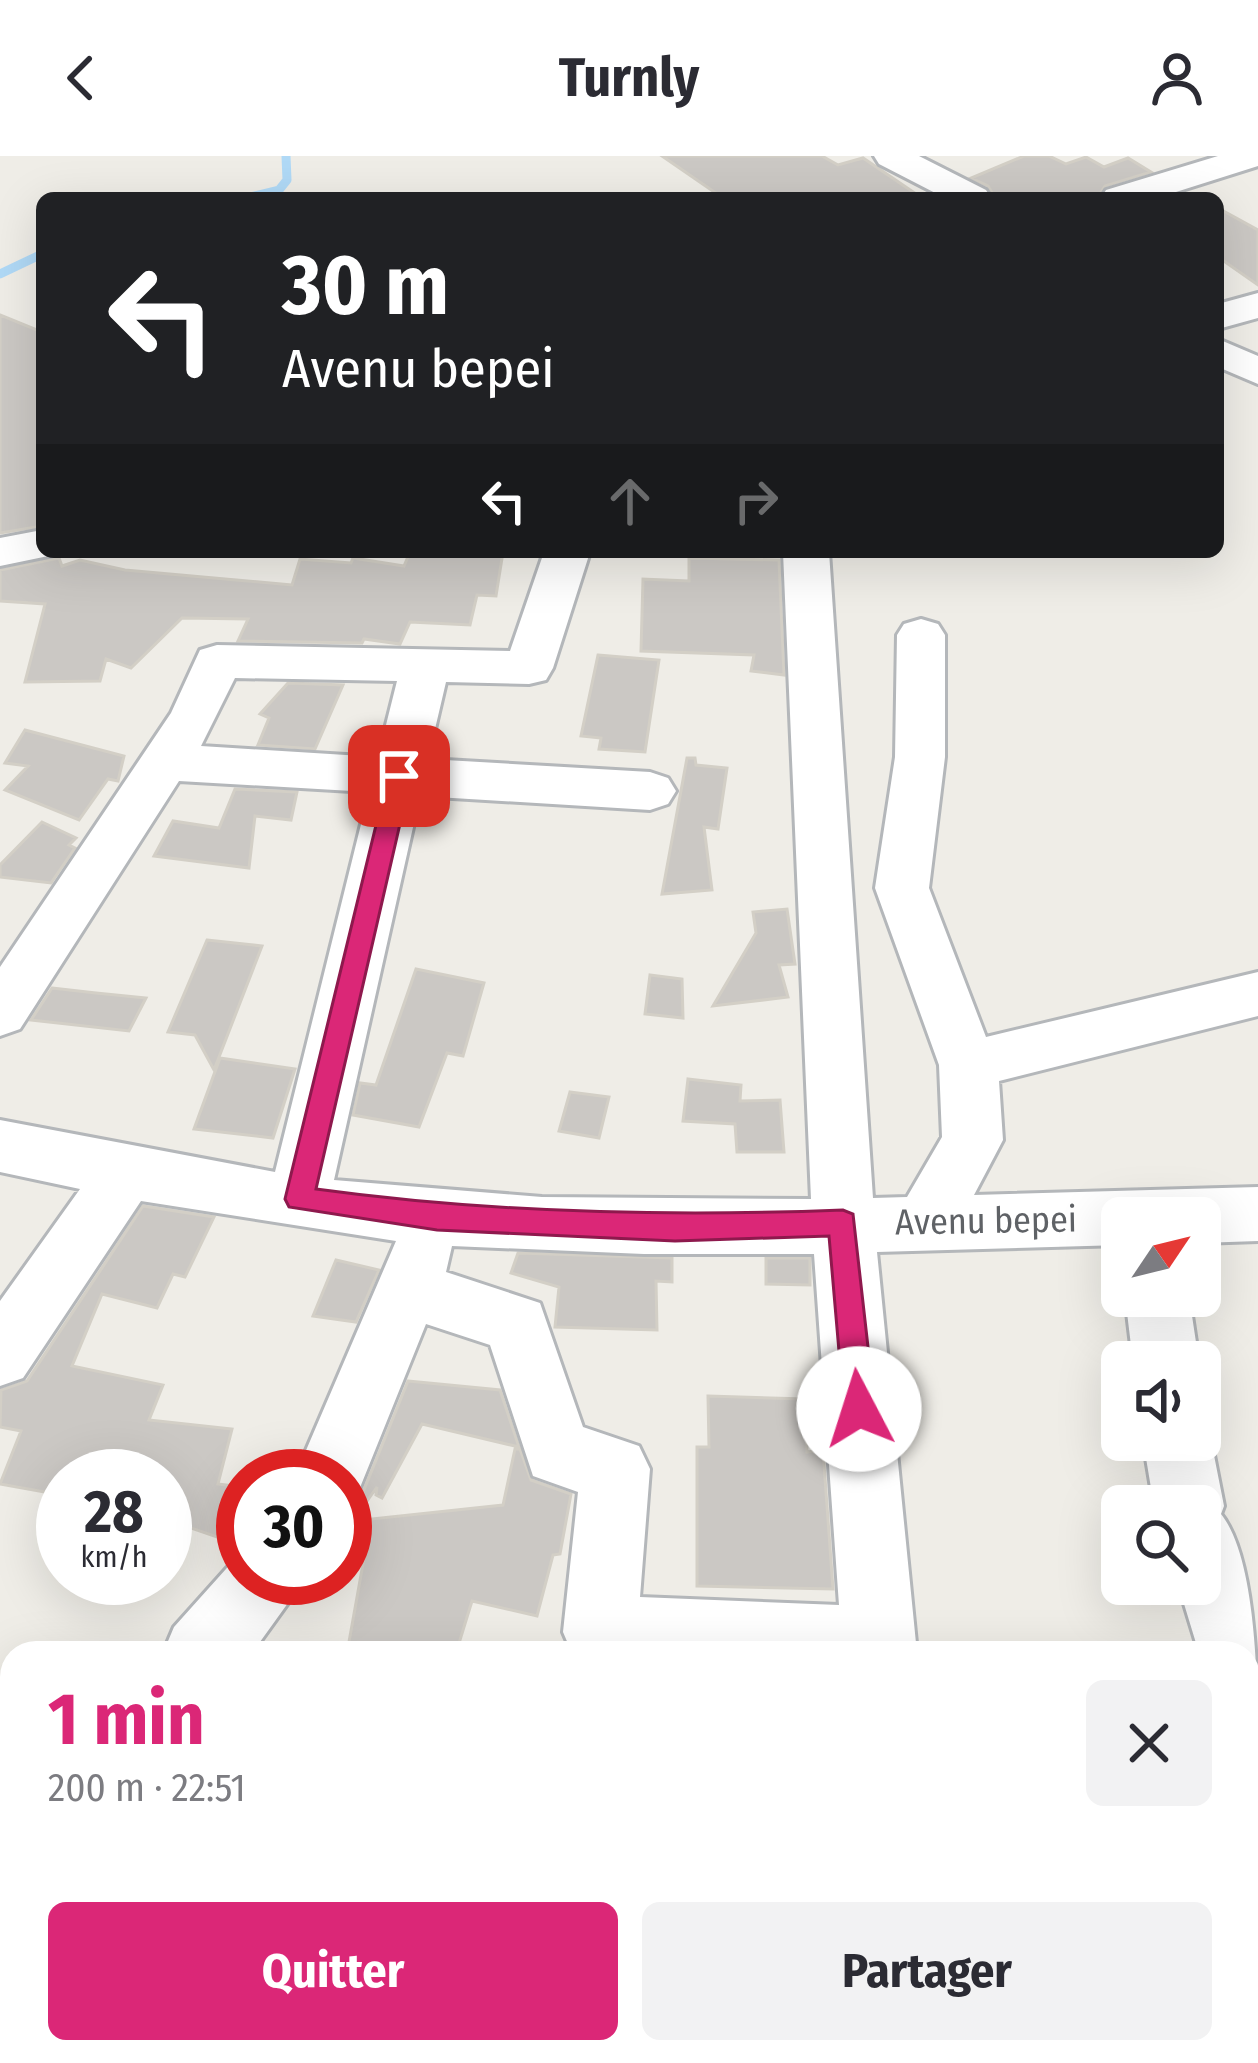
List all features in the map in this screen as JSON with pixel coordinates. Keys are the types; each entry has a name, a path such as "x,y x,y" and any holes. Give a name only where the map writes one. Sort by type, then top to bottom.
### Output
{"street":[{"path":"892,156 961,192"},
{"path":"1139,192 1256,156"},
{"path":"1224,315 1258,305"},
{"path":"1224,354 1258,373"},
{"path":"0,552 36,545"},
{"path":"0,1013 195,716 217,661 529,668 565,558"},
{"path":"806,558 843,1223 879,1641"},
{"path":"921,635 920,758 902,888 968,1065 973,1141 926,1221"},
{"path":"299,1199 425,666"},
{"path":"165,761 650,791"},
{"path":"968,1065 1258,994"},
{"name":"Avenu bepei","path":"0,1146 126,1173 437,1218 675,1229 1101,1218"},
{"path":"0,1355 126,1173"},
{"name":"Avenu bepei","path":"1221,1215 1258,1214"},
{"path":"341,1449 437,1218"},
{"path":"408,1289 517,1324 556,1453 615,1469 600,1632 758,1641"},
{"path":"212,1641 244,1605"},
{"path":"1221,1605 1232,1641"}],"building":[{"path":"662,156 822,156 838,165 863,158 913,192 714,192"},
{"path":"1024,156 1049,156 1066,164 1086,157 1104,167 1128,158 1151,172 1105,186 1101,192 992,192 971,178"},
{"path":"1224,211 1258,230 1258,285 1224,261"},
{"path":"0,315 36,330 36,527 0,533"},
{"path":"59,558 62,566 80,560 125,570 292,585 300,559 351,563 353,558 404,566 407,558 502,558 496,596 477,595 470,625 410,622 400,644 364,639 362,643 238,641 248,619 182,618 131,668 106,659 100,681 25,682 45,604 0,601 0,570"},
{"path":"689,558 779,560 784,675 751,671 754,655 641,651 643,579 689,581"},
{"path":"598,655 659,660 645,752 599,749 601,738 581,736"},
{"path":"288,683 343,685 315,749 258,745 269,718 260,714"},
{"path":"25,730 124,756 118,781 108,779 79,820 5,790 28,766 5,763"},
{"path":"687,758 695,758 696,765 727,768 718,829 704,827 712,890 662,894"},
{"path":"235,789 297,792 291,820 255,816 249,868 154,856 173,821 219,828"},
{"path":"42,822 76,838 69,845 75,848 51,883 0,877 0,865"},
{"path":"787,909 795,964 779,965 788,997 713,1006 756,933 753,912"},
{"path":"207,940 262,946 214,1070 195,1035 168,1032"},
{"path":"416,969 484,983 463,1056 447,1053 419,1127 353,1115 360,1083 376,1085"},
{"path":"650,975 682,979 683,1018 645,1014"},
{"path":"52,988 146,998 129,1031 31,1020"},
{"path":"220,1058 295,1069 273,1138 194,1129"},
{"path":"688,1079 741,1085 740,1101 780,1100 784,1152 737,1152 735,1124 683,1121"},
{"path":"570,1092 609,1097 599,1138 559,1131"},
{"path":"143,1206 214,1217 185,1277 173,1274 157,1308 102,1294 72,1366 163,1385 149,1420 232,1429 227,1449 216,1449 216,1537 192,1528 192,1449 36,1449 36,1490 0,1484 21,1431 0,1427 1,1390 27,1381"},
{"path":"518,1253 672,1258 672,1282 656,1281 657,1330 555,1327 559,1287 511,1273"},
{"path":"766,1258 810,1258 810,1285 766,1284"},
{"path":"336,1260 379,1270 356,1322 313,1316"},
{"path":"408,1381 500,1390 519,1447 422,1424 382,1498 376,1495 377,1487 372,1494 372,1470"},
{"path":"708,1396 805,1399 807,1452 823,1450 833,1589 697,1586 697,1447 709,1447"},
{"path":"515,1449 520,1449 531,1480 571,1494 560,1554 553,1555 537,1616 472,1601 460,1641 349,1641 356,1605 372,1605 372,1519 503,1505"}],"waterway":[{"path":"271,192 287,180 286,156"},
{"path":"0,274 36,257"}],"route":[{"path":"399,776 299,1199 437,1218 580,1225 675,1229 843,1223 859,1409"}]}
